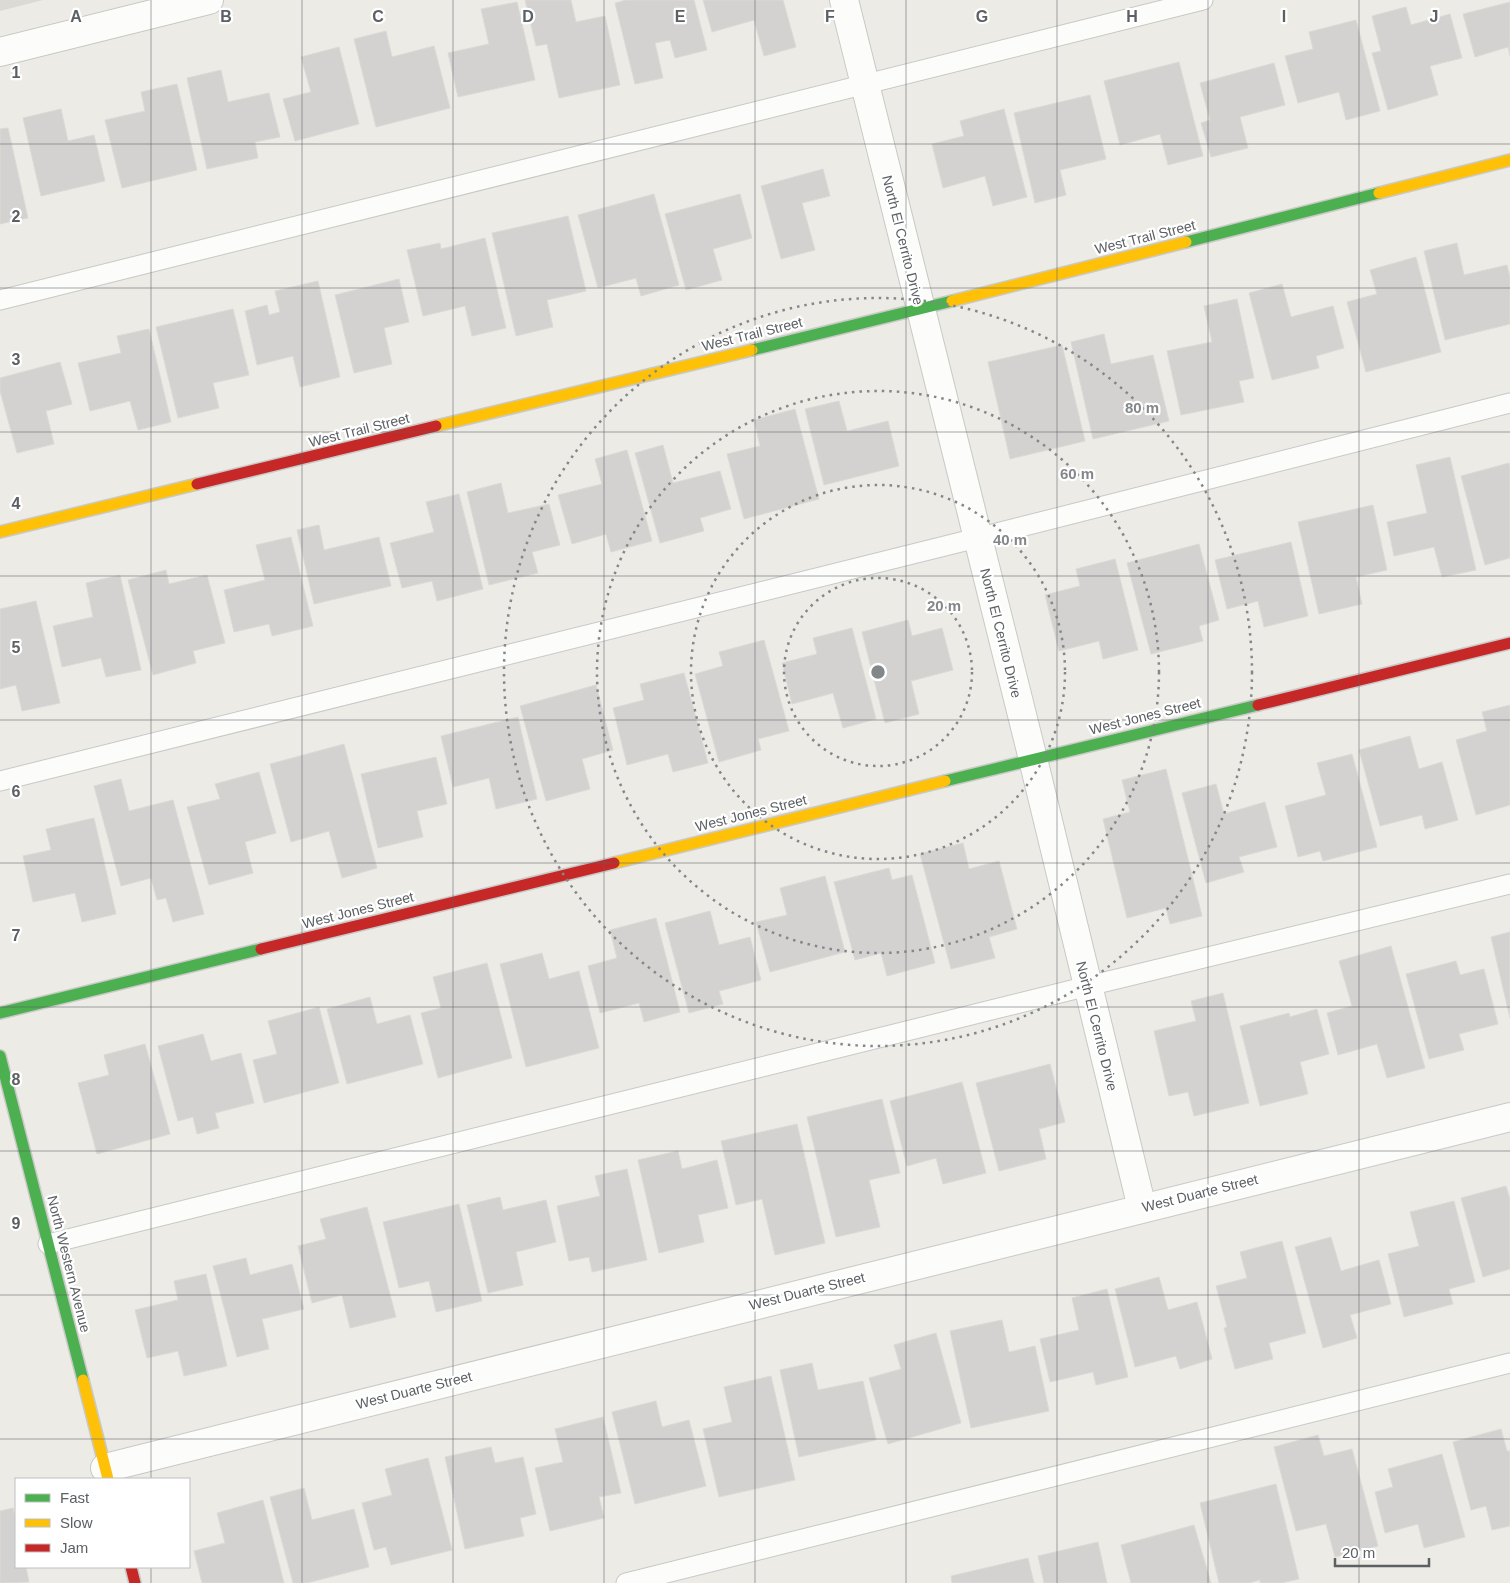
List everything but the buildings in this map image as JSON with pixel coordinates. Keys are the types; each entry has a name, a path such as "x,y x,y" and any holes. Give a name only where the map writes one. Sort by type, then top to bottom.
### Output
{"street":[{"path":"0,52 209,0"},
{"name":"North El Cerrito Drive","path":"844,0 1142,1208"},
{"name":"West Trail Street","path":"0,532 920,309 1510,160"},
{"name":"West Jones Street","path":"0,1013 1510,643"},
{"name":"North Western Avenue","path":"0,1056 107,1473"},
{"name":"West Duarte Street","path":"107,1473 1142,1208 1510,1117"},
{"path":"131,1568 135,1583"}],"lane":[{"path":"0,300 1203,0"},
{"path":"0,781 977,538 1510,403"},
{"path":"48,1244 1088,986 1510,884"},
{"path":"626,1583 1510,1363"}],"shaded area":[{"path":"0,0 43,0 0,11"}],"traffic: fast":[{"path":"1186,242 1379,193"},
{"path":"752,350 952,301"},
{"path":"945,781 1258,705"},
{"path":"0,1013 261,949"},
{"path":"0,1056 83,1380"}],"traffic: slow":[{"path":"1379,193 1510,160"},
{"path":"952,301 1186,242"},
{"path":"436,426 752,350"},
{"path":"0,532 197,484"},
{"path":"614,863 945,781"},
{"path":"83,1380 108,1478"}],"traffic: jam":[{"path":"197,484 436,426"},
{"path":"1258,705 1510,643"},
{"path":"261,949 614,863"},
{"path":"131,1568 135,1583"}]}
